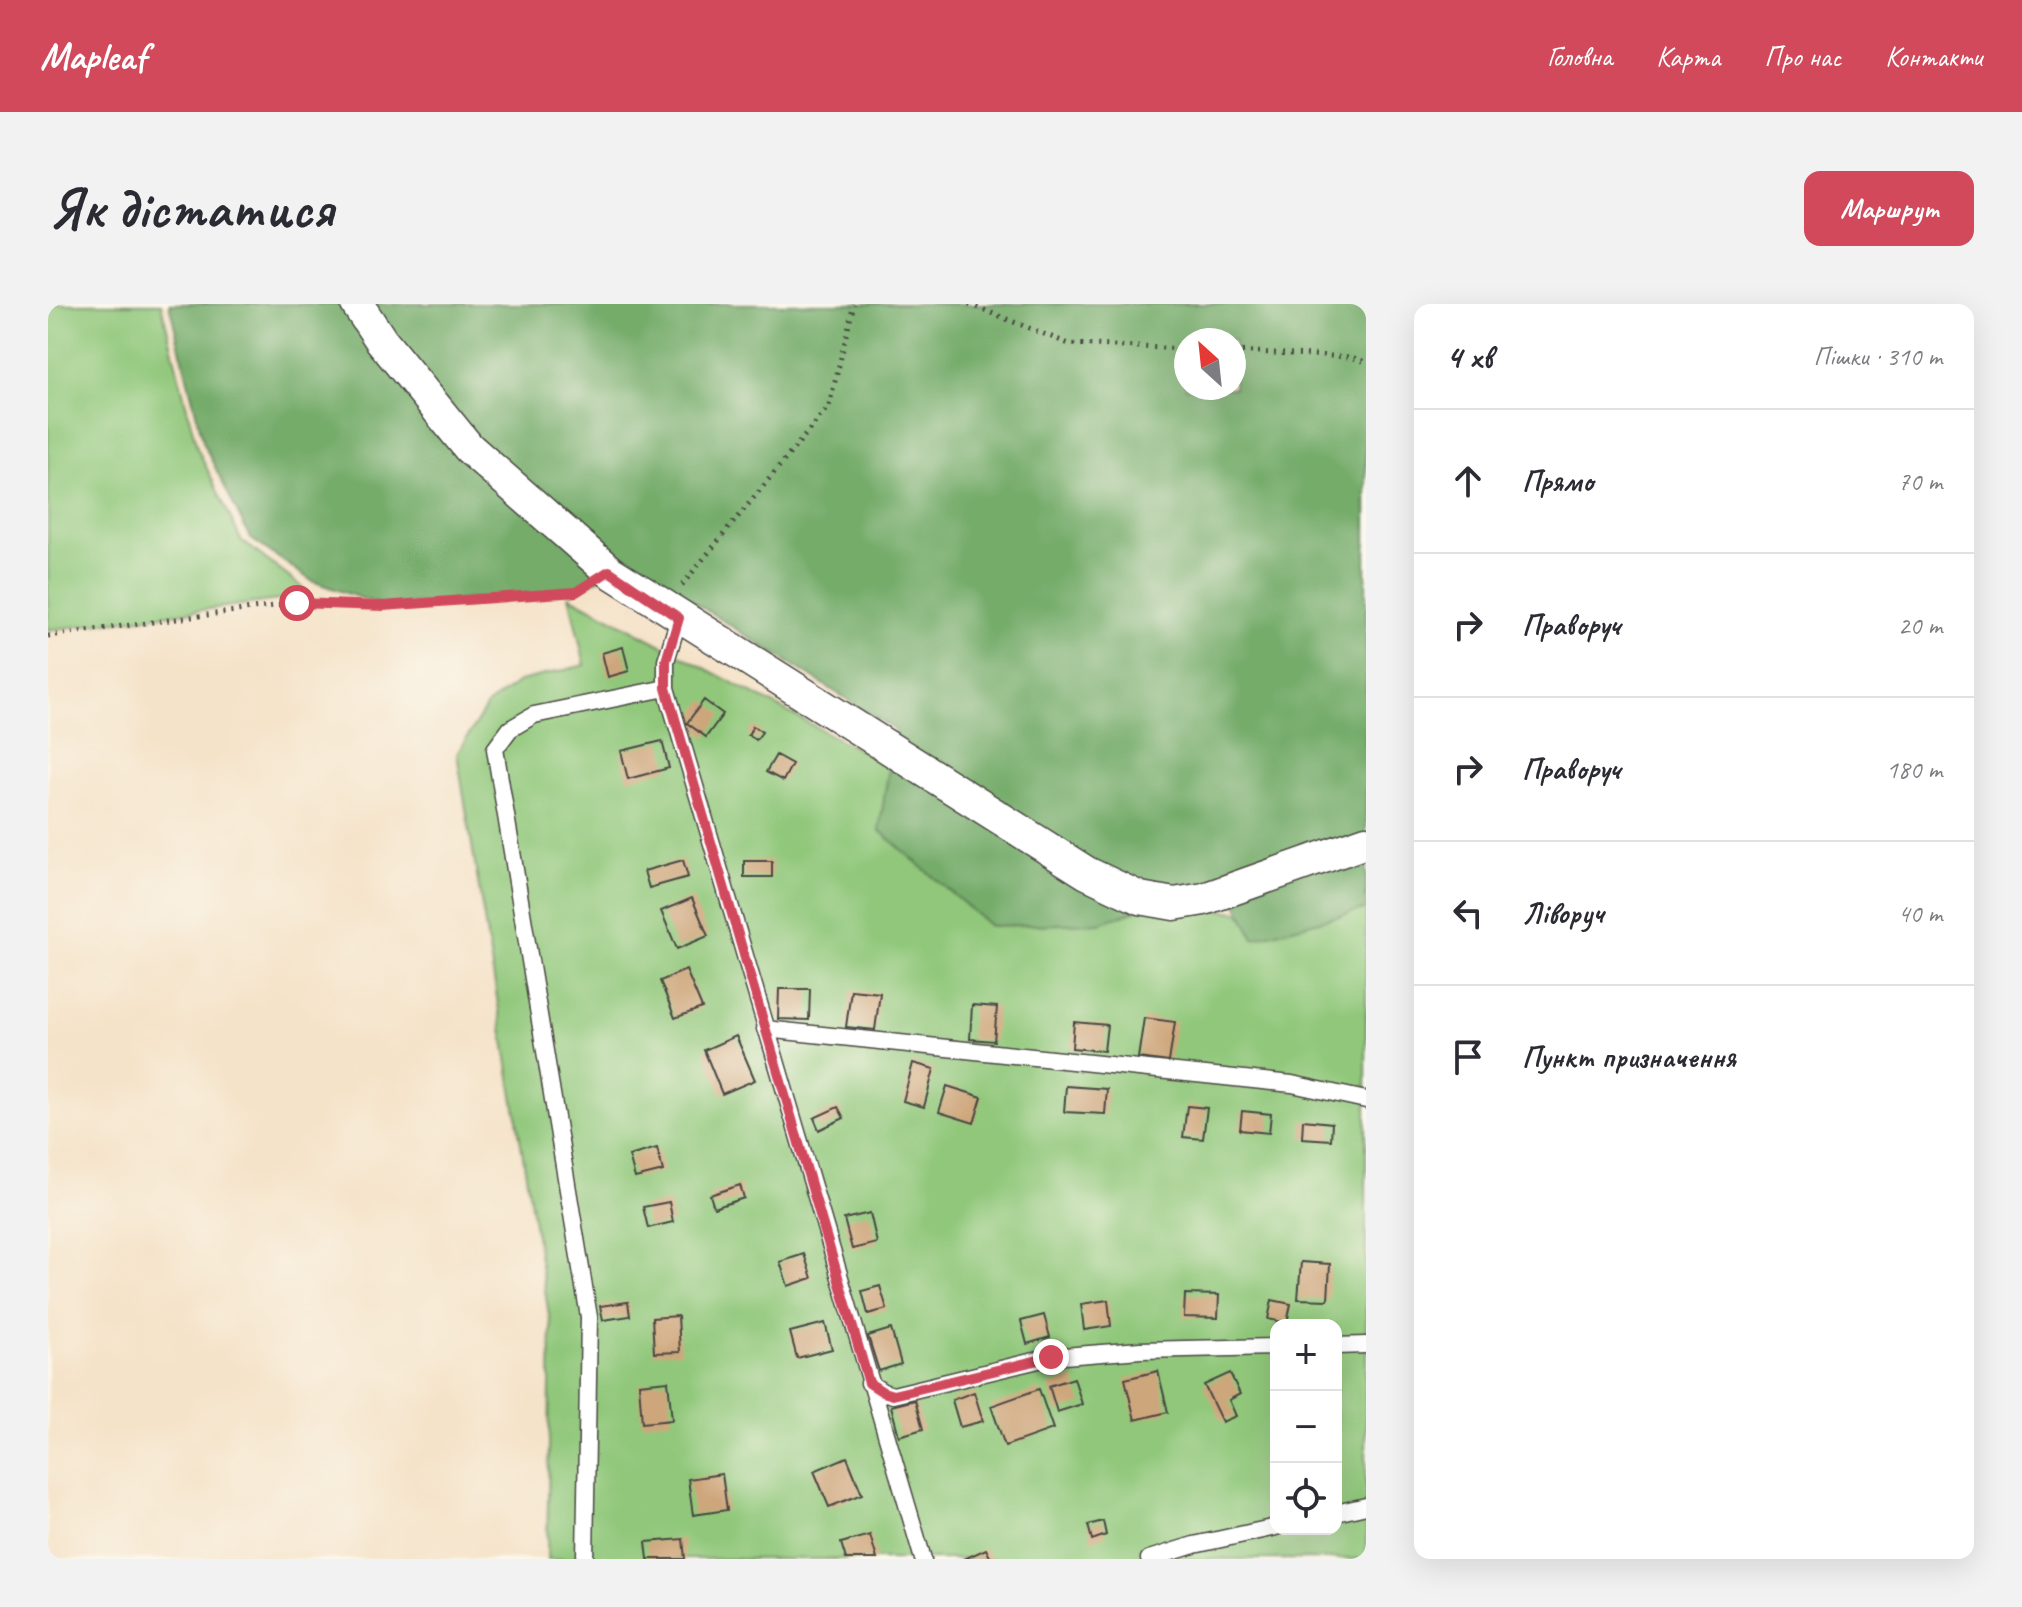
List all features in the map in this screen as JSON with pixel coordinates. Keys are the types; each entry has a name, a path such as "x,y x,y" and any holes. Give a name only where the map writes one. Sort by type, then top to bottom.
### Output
{"street":[{"path":"357,304 381,340 469,448 609,571 1087,873 1140,898 1174,904 1204,899 1366,842"}],"lane":[{"path":"671,613 666,688 923,1559"},
{"path":"585,1559 589,1317 495,749 510,729 534,715 666,688"},
{"path":"765,1029 1292,1084 1366,1100"},
{"path":"1342,1346 1366,1345"},
{"path":"869,1383 893,1395 1051,1357 1140,1350 1270,1347"},
{"path":"1342,1512 1366,1506"},
{"path":"1149,1559 1194,1545 1270,1528"}],"path":[{"path":"671,613 829,406 854,304"},
{"path":"969,304 1069,344 1174,348"},
{"path":"1246,352 1351,357 1366,362"},
{"path":"48,636 297,603 383,606 576,592 609,571"}],"green space":[{"path":"48,304 161,304 197,448 241,540 307,591 294,598 48,630"},
{"path":"169,304 1366,304 1366,909 1254,938 1225,879 1100,923 990,926 879,830 895,730 629,561 576,592 383,606 312,581 250,538 204,445"},
{"path":"569,596 863,752 1088,897 1258,914 1366,861 1366,1559 547,1559 551,1327 457,754 488,704 520,681 585,665"}],"building":[{"path":"623,647 629,671 608,677 602,653"},
{"path":"704,700 723,714 706,737 687,723"},
{"path":"753,726 762,732 756,740 748,735"},
{"path":"662,741 669,768 628,779 621,751"},
{"path":"776,755 792,764 783,781 766,772"},
{"path":"683,860 688,877 649,888 644,871"},
{"path":"744,861 772,861 772,877 744,877"},
{"path":"692,898 708,936 677,949 661,911"},
{"path":"686,970 702,1008 675,1018 660,981"},
{"path":"779,989 810,989 809,1020 778,1019"},
{"path":"851,990 880,993 875,1030 846,1027"},
{"path":"972,1005 997,1007 994,1041 970,1039"},
{"path":"1144,1018 1175,1022 1169,1062 1138,1058"},
{"path":"1074,1022 1107,1025 1104,1051 1072,1048"},
{"path":"736,1036 755,1080 722,1094 704,1050"},
{"path":"913,1063 934,1069 924,1107 903,1101"},
{"path":"947,1086 982,1097 974,1123 939,1112"},
{"path":"1066,1086 1107,1089 1105,1114 1064,1112"},
{"path":"1187,1106 1207,1108 1203,1139 1183,1137"},
{"path":"838,1107 844,1118 819,1130 814,1118"},
{"path":"1242,1111 1271,1114 1269,1133 1240,1130"},
{"path":"1303,1120 1332,1123 1331,1140 1302,1138"},
{"path":"657,1148 663,1171 635,1178 629,1156"},
{"path":"740,1185 744,1198 714,1208 710,1195"},
{"path":"669,1202 673,1222 648,1228 643,1207"},
{"path":"870,1213 877,1243 852,1249 844,1219"},
{"path":"804,1254 812,1278 788,1286 780,1262"},
{"path":"1301,1262 1330,1264 1328,1300 1298,1299"},
{"path":"880,1286 887,1309 868,1314 862,1291"},
{"path":"1185,1294 1219,1295 1218,1318 1184,1317"},
{"path":"1108,1300 1111,1326 1084,1330 1081,1304"},
{"path":"1272,1300 1291,1304 1288,1319 1268,1319"},
{"path":"628,1302 630,1316 603,1320 600,1306"},
{"path":"1044,1315 1050,1337 1027,1344 1021,1321"},
{"path":"678,1316 680,1352 654,1353 652,1318"},
{"path":"825,1323 832,1349 797,1358 790,1332"},
{"path":"891,1329 901,1364 879,1371 868,1336"},
{"path":"1158,1371 1168,1412 1135,1420 1125,1379"},
{"path":"1230,1373 1240,1394 1229,1400 1236,1416 1222,1422 1204,1385"},
{"path":"1074,1378 1082,1404 1057,1412 1049,1386"},
{"path":"668,1381 672,1420 642,1423 639,1384"},
{"path":"1039,1389 1053,1429 1005,1446 991,1406"},
{"path":"974,1392 983,1421 960,1427 952,1400"},
{"path":"915,1400 923,1429 899,1436 891,1406"},
{"path":"847,1457 862,1494 829,1507 814,1471"},
{"path":"722,1474 727,1510 693,1515 688,1479"},
{"path":"1103,1521 1106,1535 1092,1540 1088,1525"},
{"path":"870,1535 877,1559 846,1559 841,1543"},
{"path":"683,1539 685,1559 648,1559 646,1542"},
{"path":"986,1549 991,1559 964,1559"}],"route":[{"path":"297,603 383,606 511,599 576,592 609,571 679,618 666,661 666,688 869,1383 893,1395 1051,1357"}]}
